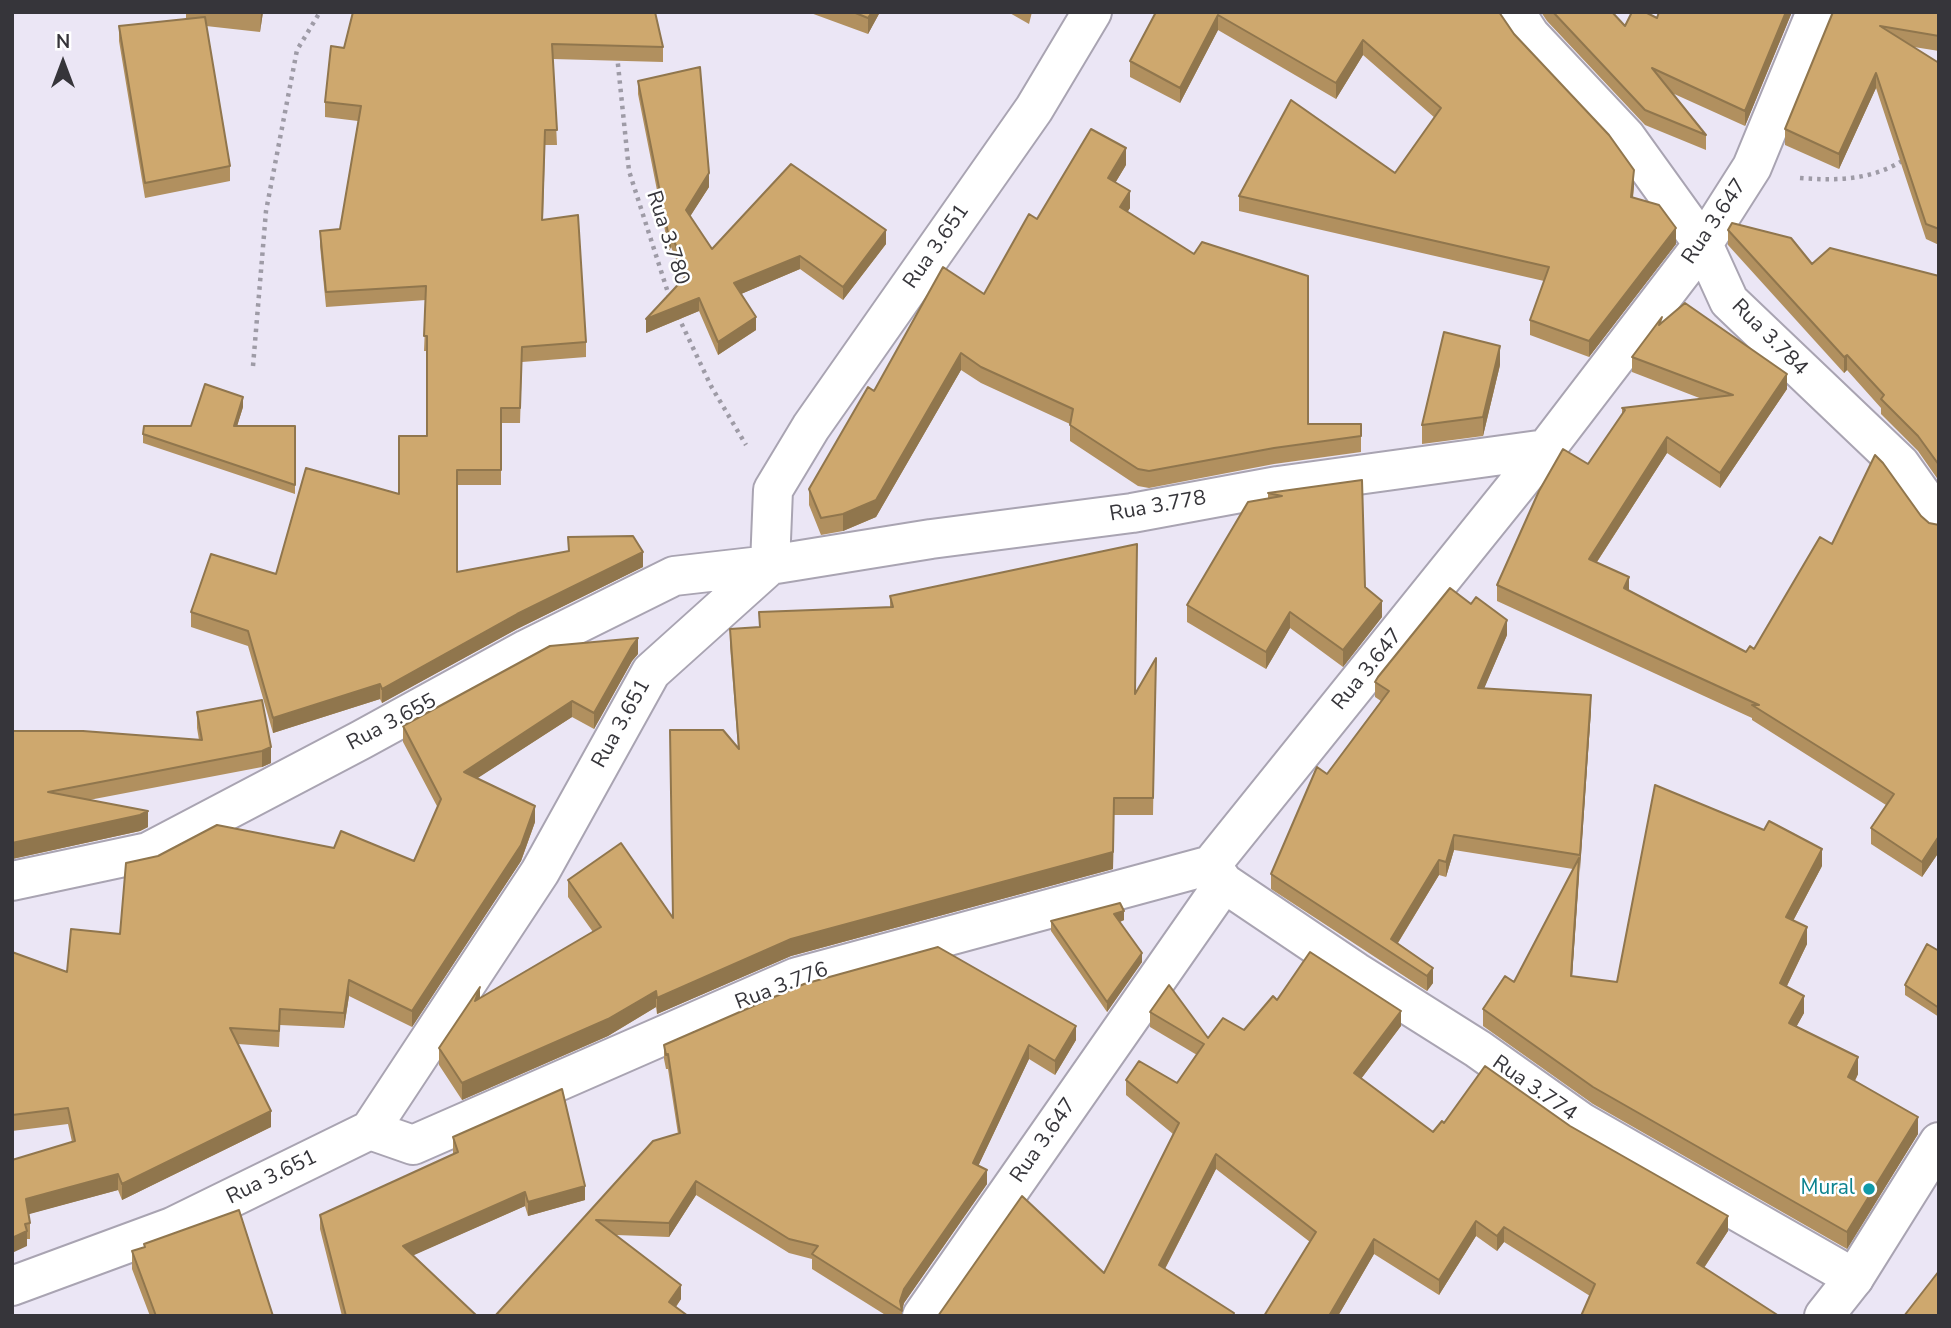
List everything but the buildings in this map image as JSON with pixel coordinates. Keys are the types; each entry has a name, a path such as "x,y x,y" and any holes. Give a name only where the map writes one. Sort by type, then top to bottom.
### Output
{"street":[{"name":"Rua 3.651","path":"12,1286 172,1227 370,1130 540,872 651,672 770,565 774,490 811,427 1034,108 1092,12"},
{"name":"Rua 3.784","path":"1515,12 1530,35 1626,137 1703,244 1729,301 1899,464 1939,519"},
{"name":"Rua 3.647","path":"922,1316 1218,874 1703,244 1752,167 1816,12"},
{"name":"Rua 3.778","path":"770,565 1132,513 1278,486 1546,449"},
{"name":"Rua 3.655","path":"12,881 148,852 362,740 527,649 674,576 770,565"},
{"name":"Rua 3.776","path":"370,1130 413,1144 797,976 1218,874"},
{"name":"Rua 3.774","path":"1218,874 1356,972 1478,1049 1841,1303"},
{"path":"1841,1303 1939,1142"}],"path":[{"path":"253,366 266,211 297,50 320,12"},
{"name":"Rua 3.780","path":"616,48 629,171 671,300"},
{"path":"1752,167 1781,176 1843,180 1870,176 1895,166 1915,152"},
{"name":"Rua 3.780","path":"677,313 711,386 774,490"}],"place":[{"name":"Mural","path":"1869,1189"}]}
